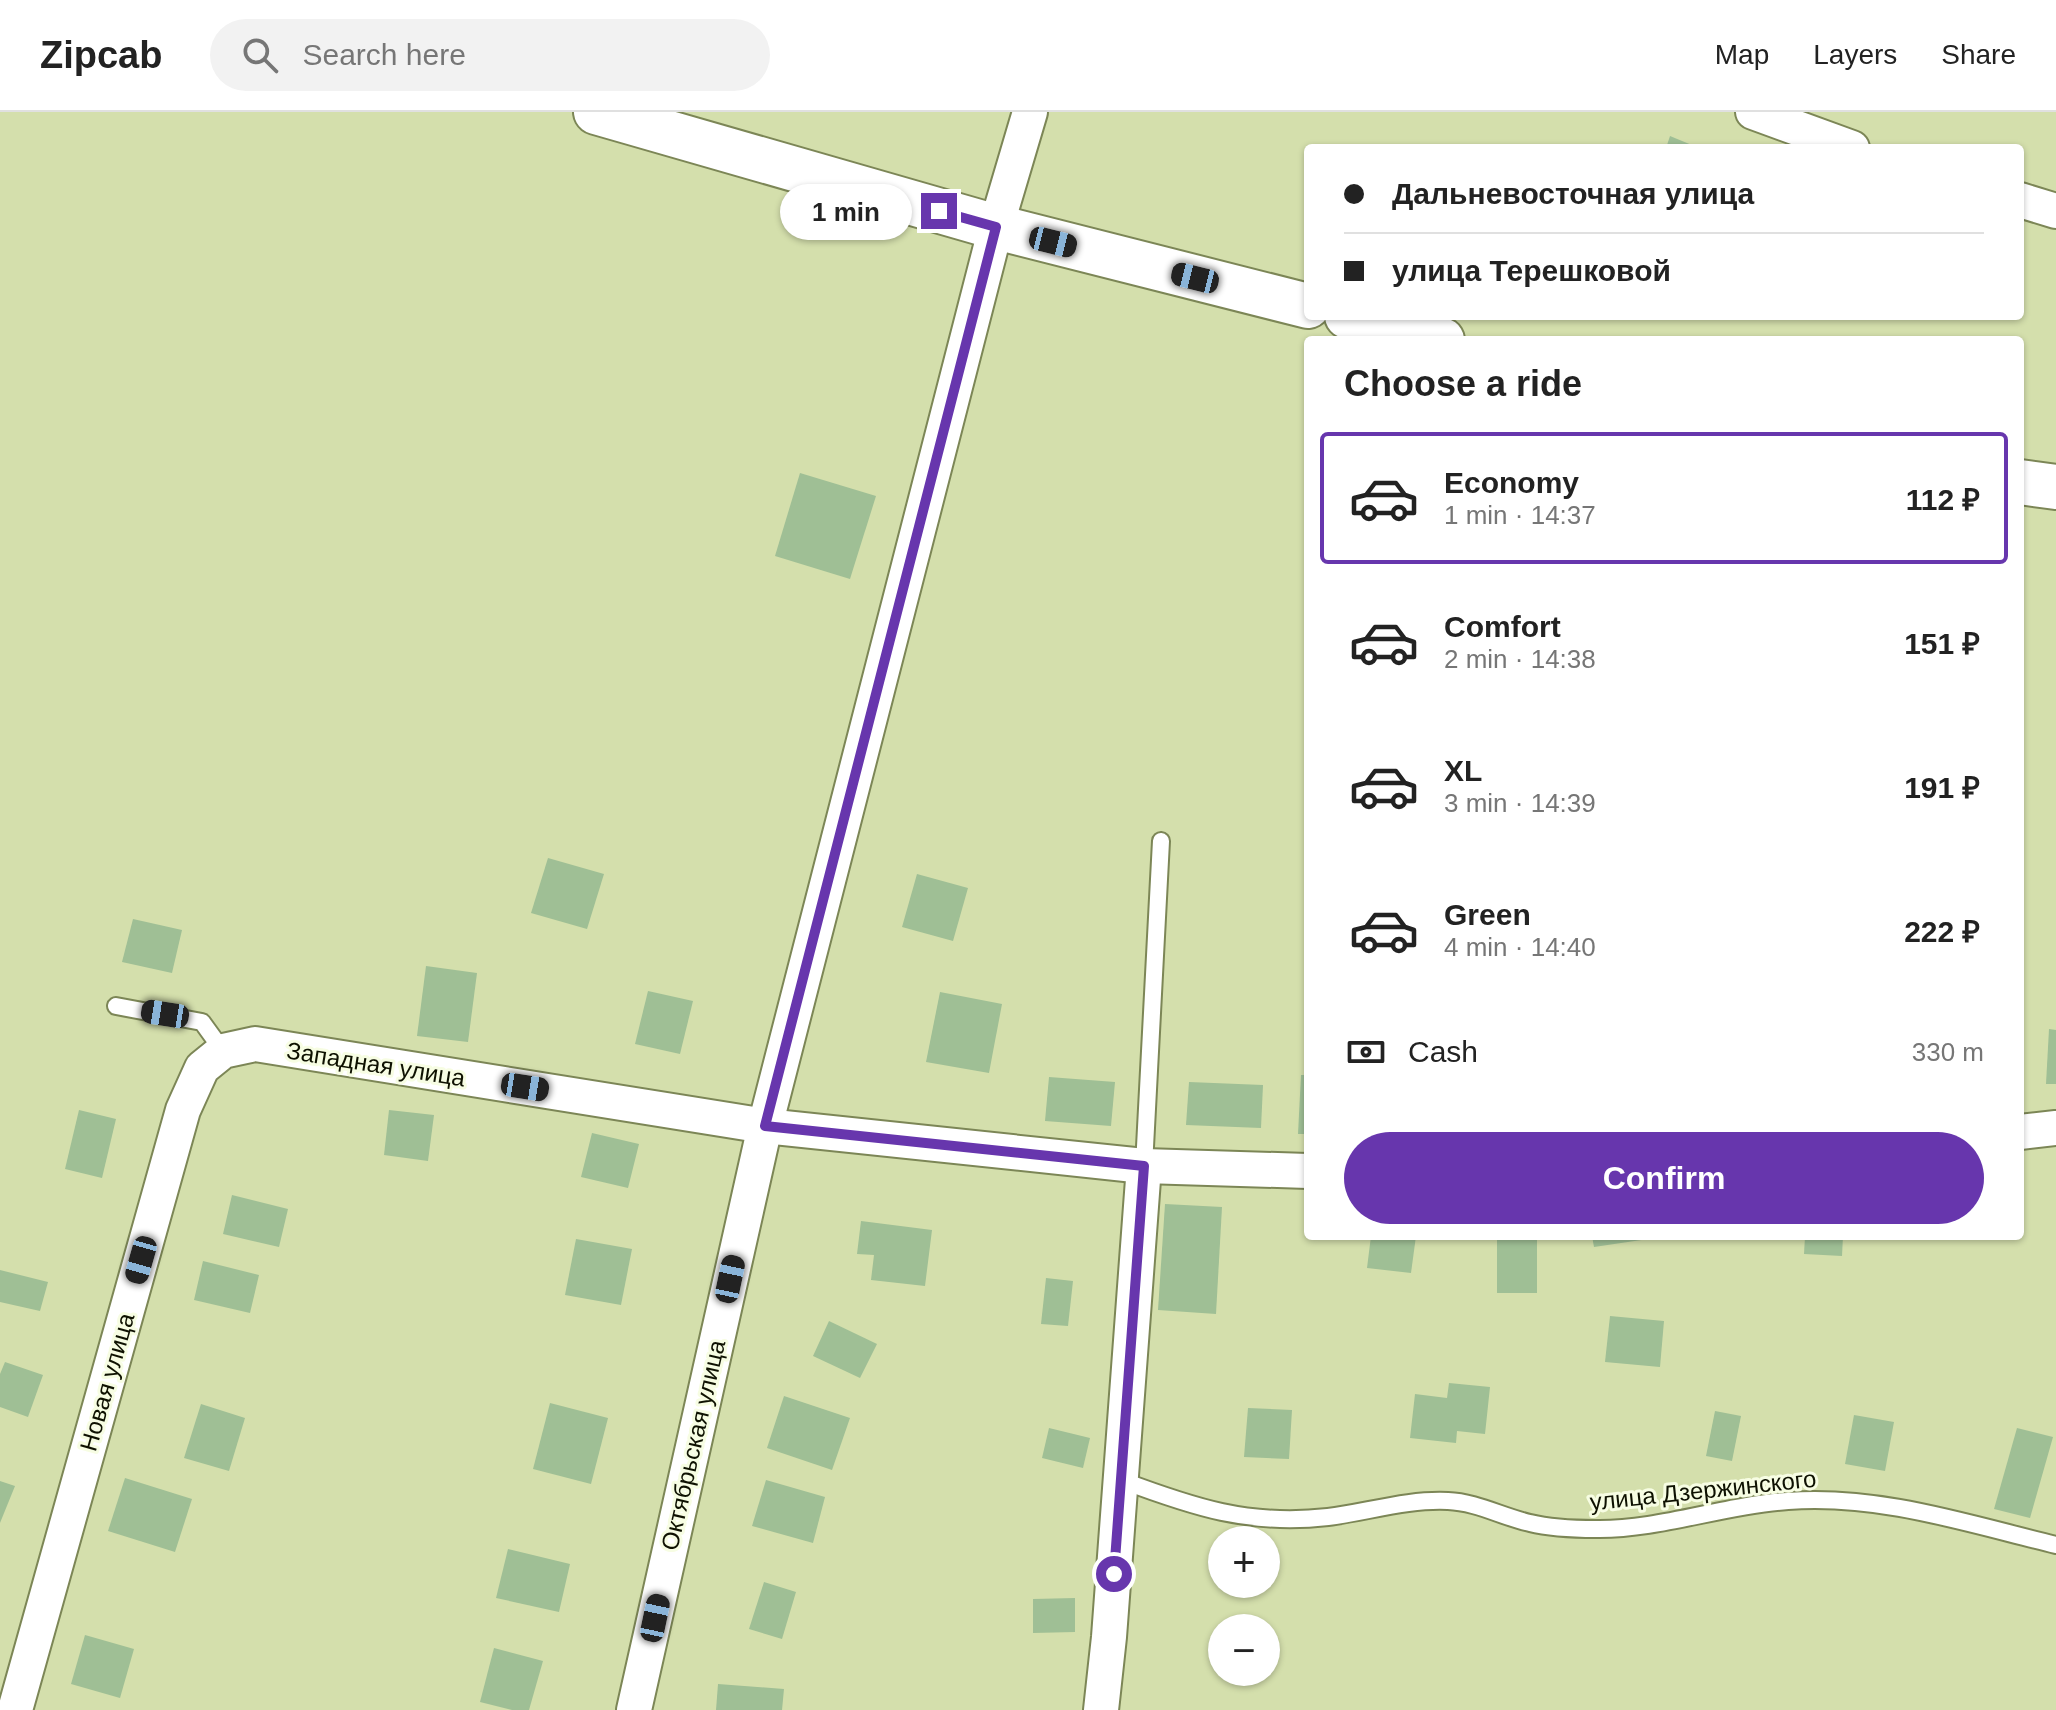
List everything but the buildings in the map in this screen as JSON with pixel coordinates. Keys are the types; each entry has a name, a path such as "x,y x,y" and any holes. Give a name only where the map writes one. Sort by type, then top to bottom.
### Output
{"main road":[{"path":"596,112 996,227 1304,305"},
{"path":"1363,320 1426,336"},
{"path":"2024,483 2056,487"}],"street":[{"name":"Октябрьская улица","path":"634,1710 765,1126 996,227 1030,112"},
{"path":"1753,112 1841,144"},
{"path":"2024,201 2056,211"},
{"name":"Западная улица","path":"239,1048 765,1126 1144,1166 1304,1171"},
{"name":"Новая улица","path":"15,1710 183,1110 202,1068 239,1048"},
{"path":"2024,1132 2056,1128"},
{"path":"1101,1710 1144,1166"}],"lane":[{"path":"1144,1166 1161,841"},
{"path":"116,1006 202,1022 239,1048"},
{"name":"улица Дзержинского","path":"1121,1480 1226,1515 1287,1520 1449,1501 1532,1524 1597,1530 1675,1520 1738,1506 1834,1500 1911,1509 2056,1545"}],"route":[{"path":"939,211 996,227 765,1126 1144,1166 1114,1574"}]}
